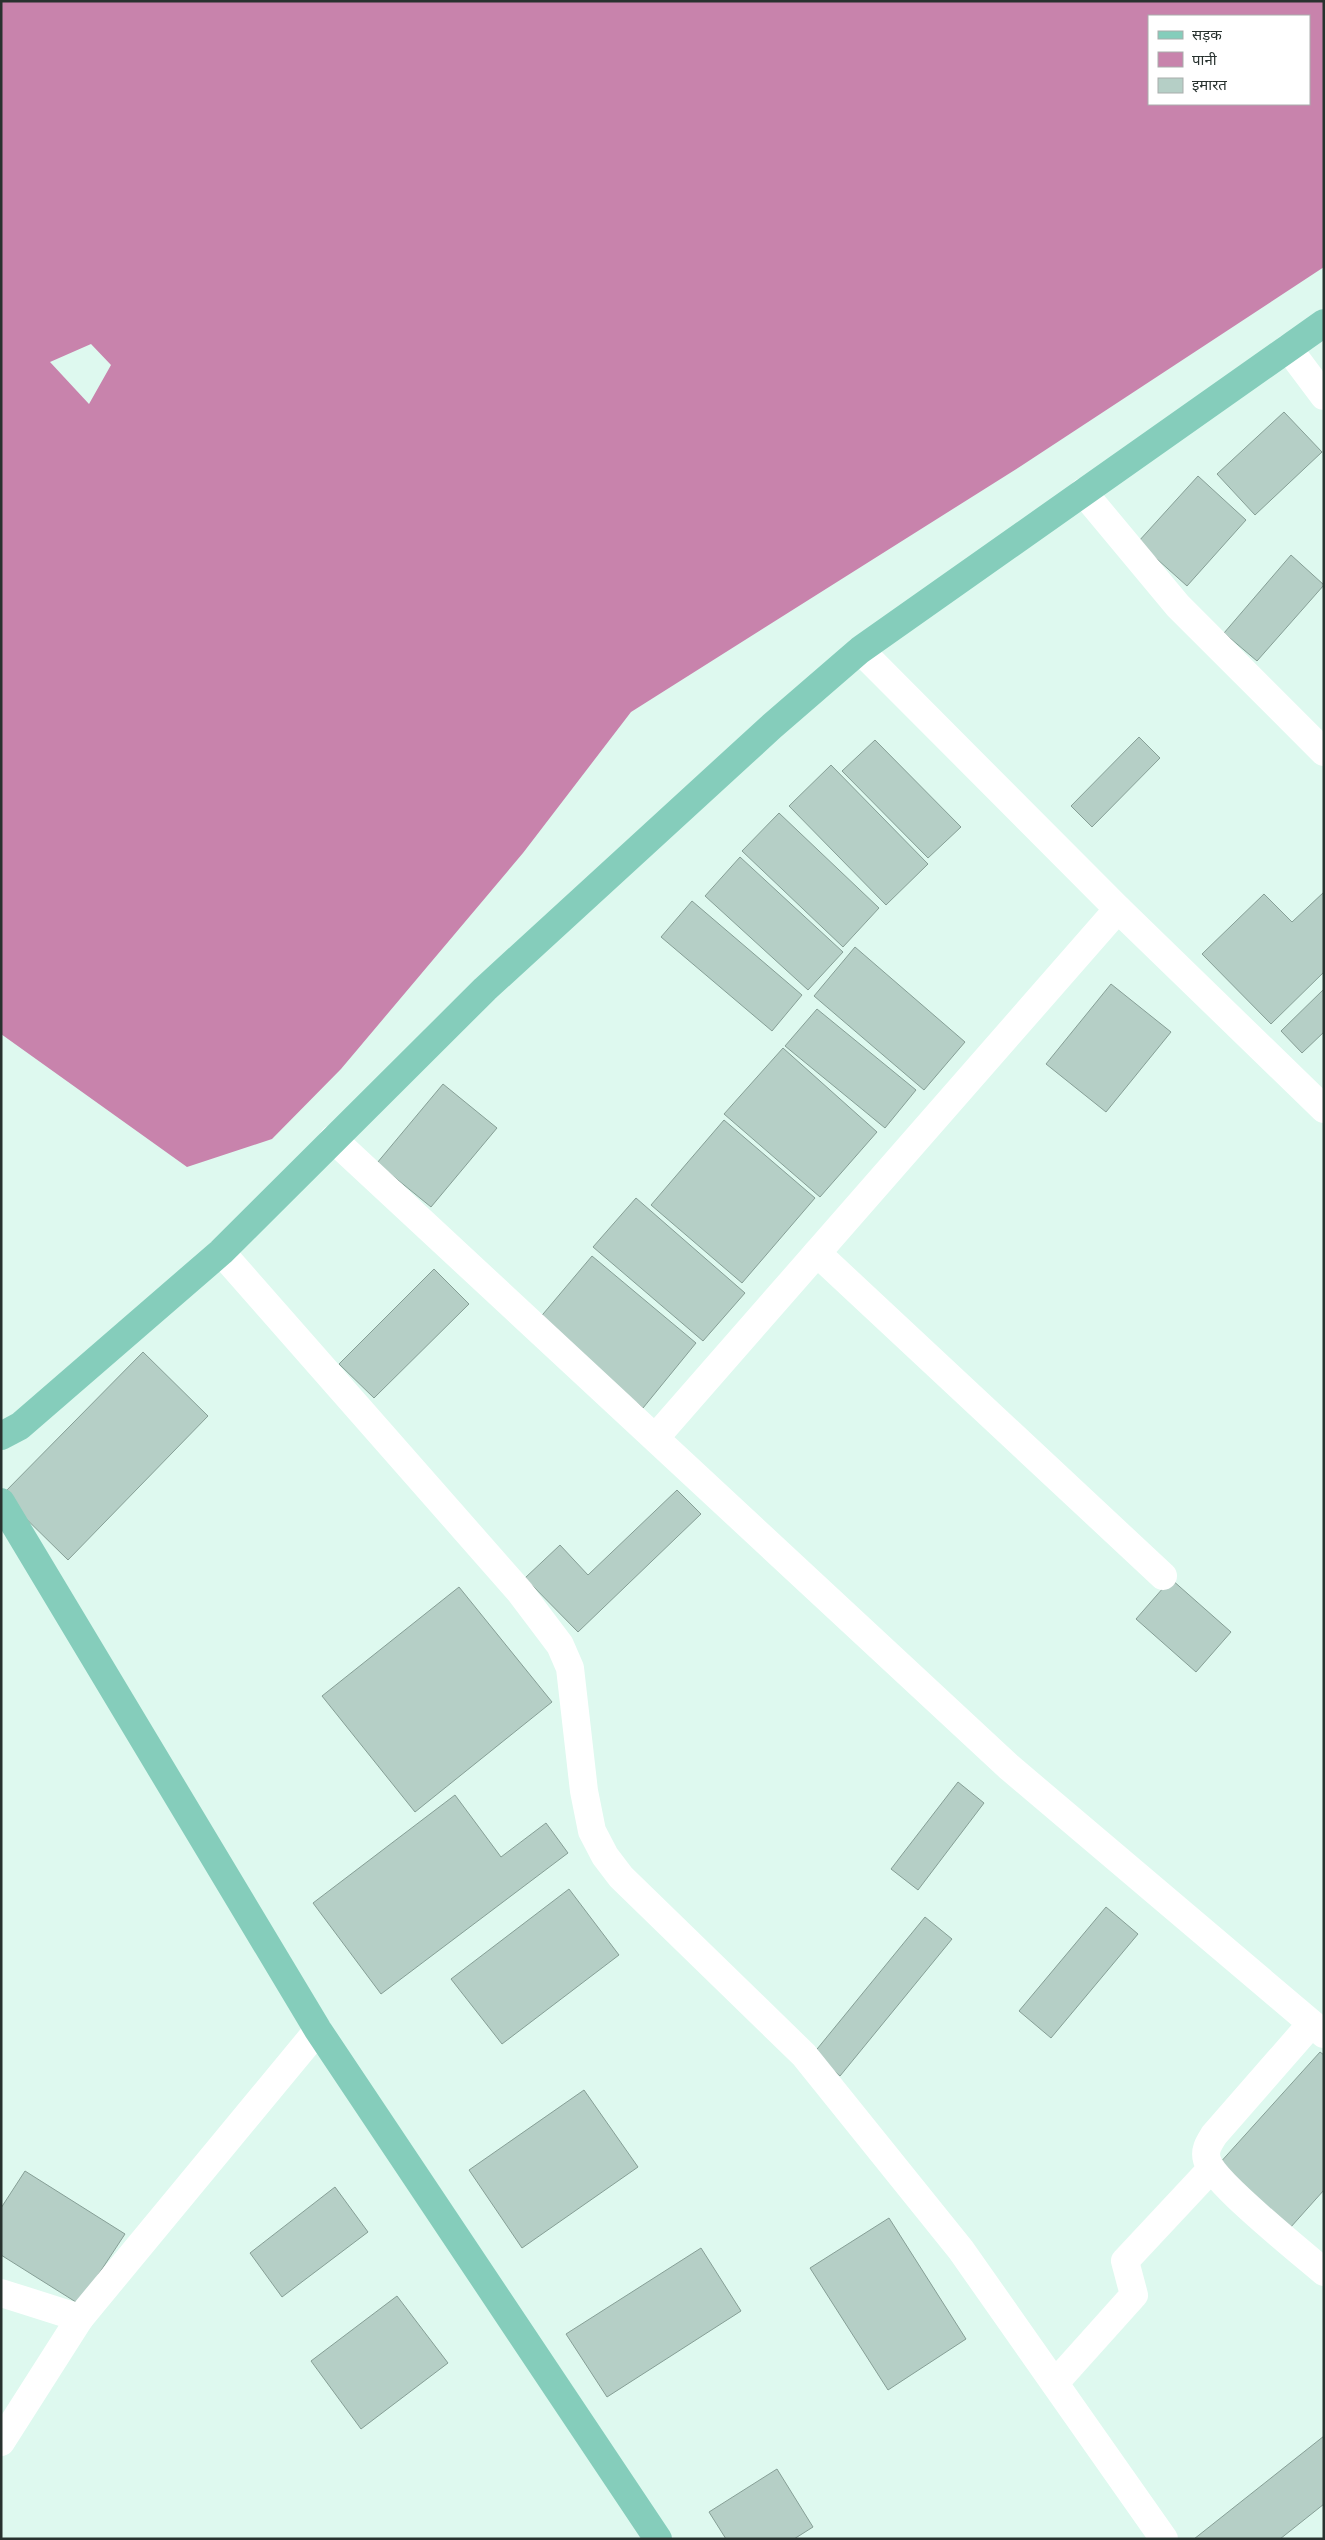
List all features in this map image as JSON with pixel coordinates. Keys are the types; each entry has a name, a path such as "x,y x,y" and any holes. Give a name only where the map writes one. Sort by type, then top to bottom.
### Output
{"main road":[{"path":"1,1436 20,1426 221,1252 493,982 763,734 860,650 1324,323"},
{"path":"1,1502 318,2030 658,2539"}],"street":[{"path":"1288,348 1324,396"},
{"path":"1083,492 1178,606 1324,752"},
{"path":"860,650 1118,909 1324,1109"},
{"path":"656,1437 1118,909"},
{"path":"333,1140 656,1437 1009,1767 1317,2029 1214,2135 1207,2146 1207,2159 1211,2169 1221,2181 1324,2272"},
{"path":"221,1252 520,1592 560,1646 570,1668 584,1791 592,1831 604,1856 622,1877 804,2055 961,2250 1164,2539"},
{"path":"817,1253 1163,1576"},
{"path":"1,2442 80,2318 318,2030"},
{"path":"1055,2383 1134,2295 1125,2261 1211,2169"},
{"path":"1,2293 80,2318"}],"water":[{"path":"1,1 1324,1 1324,267 1021,466 631,712 523,853 341,1069 272,1139 187,1167 1,1034","holes":["91,344 111,365 89,404 50,362"]}],"building":[{"path":"1284,412 1322,452 1255,515 1217,474"},
{"path":"1198,476 1246,520 1187,586 1138,542"},
{"path":"1291,555 1324,585 1257,661 1224,633"},
{"path":"1139,737 1160,758 1092,827 1071,806"},
{"path":"875,740 961,827 928,858 842,771"},
{"path":"831,765 928,864 886,905 789,806"},
{"path":"779,813 879,908 843,947 742,851"},
{"path":"740,857 843,952 808,990 705,896"},
{"path":"1324,892 1324,972 1271,1024 1202,954 1264,894 1292,922"},
{"path":"692,901 802,995 772,1031 661,937"},
{"path":"855,947 965,1042 924,1090 814,996"},
{"path":"1111,984 1171,1032 1106,1112 1046,1064"},
{"path":"1324,989 1324,1032 1302,1053 1281,1031"},
{"path":"817,1009 916,1090 885,1128 785,1046"},
{"path":"783,1048 877,1132 820,1197 724,1114"},
{"path":"443,1084 497,1128 431,1207 377,1163"},
{"path":"724,1120 815,1198 742,1283 651,1205"},
{"path":"636,1198 745,1293 703,1341 593,1247"},
{"path":"592,1256 696,1343 643,1408 538,1320"},
{"path":"434,1269 469,1304 374,1398 339,1364"},
{"path":"143,1352 208,1416 68,1560 2,1495"},
{"path":"677,1490 701,1514 578,1632 525,1578 560,1545 588,1575"},
{"path":"1171,1579 1231,1632 1196,1672 1136,1619"},
{"path":"459,1587 552,1702 415,1812 322,1696"},
{"path":"958,1782 984,1803 918,1890 891,1869"},
{"path":"455,1795 501,1857 546,1823 568,1853 381,1994 313,1903"},
{"path":"569,1889 619,1955 502,2044 451,1979"},
{"path":"1106,1907 1138,1934 1051,2038 1019,2011"},
{"path":"925,1917 952,1939 840,2076 813,2054"},
{"path":"1320,2052 1324,2055 1324,2190 1290,2228 1218,2165"},
{"path":"584,2090 638,2167 522,2248 469,2170"},
{"path":"25,2171 125,2234 79,2304 1,2255 1,2208"},
{"path":"335,2187 368,2232 282,2297 250,2253"},
{"path":"889,2218 966,2339 888,2390 810,2268"},
{"path":"701,2248 741,2311 607,2397 566,2334"},
{"path":"397,2296 448,2363 361,2429 311,2361"},
{"path":"1324,2436 1324,2504 1280,2539 1194,2539"},
{"path":"777,2469 813,2527 794,2539 726,2539 709,2512"}]}
